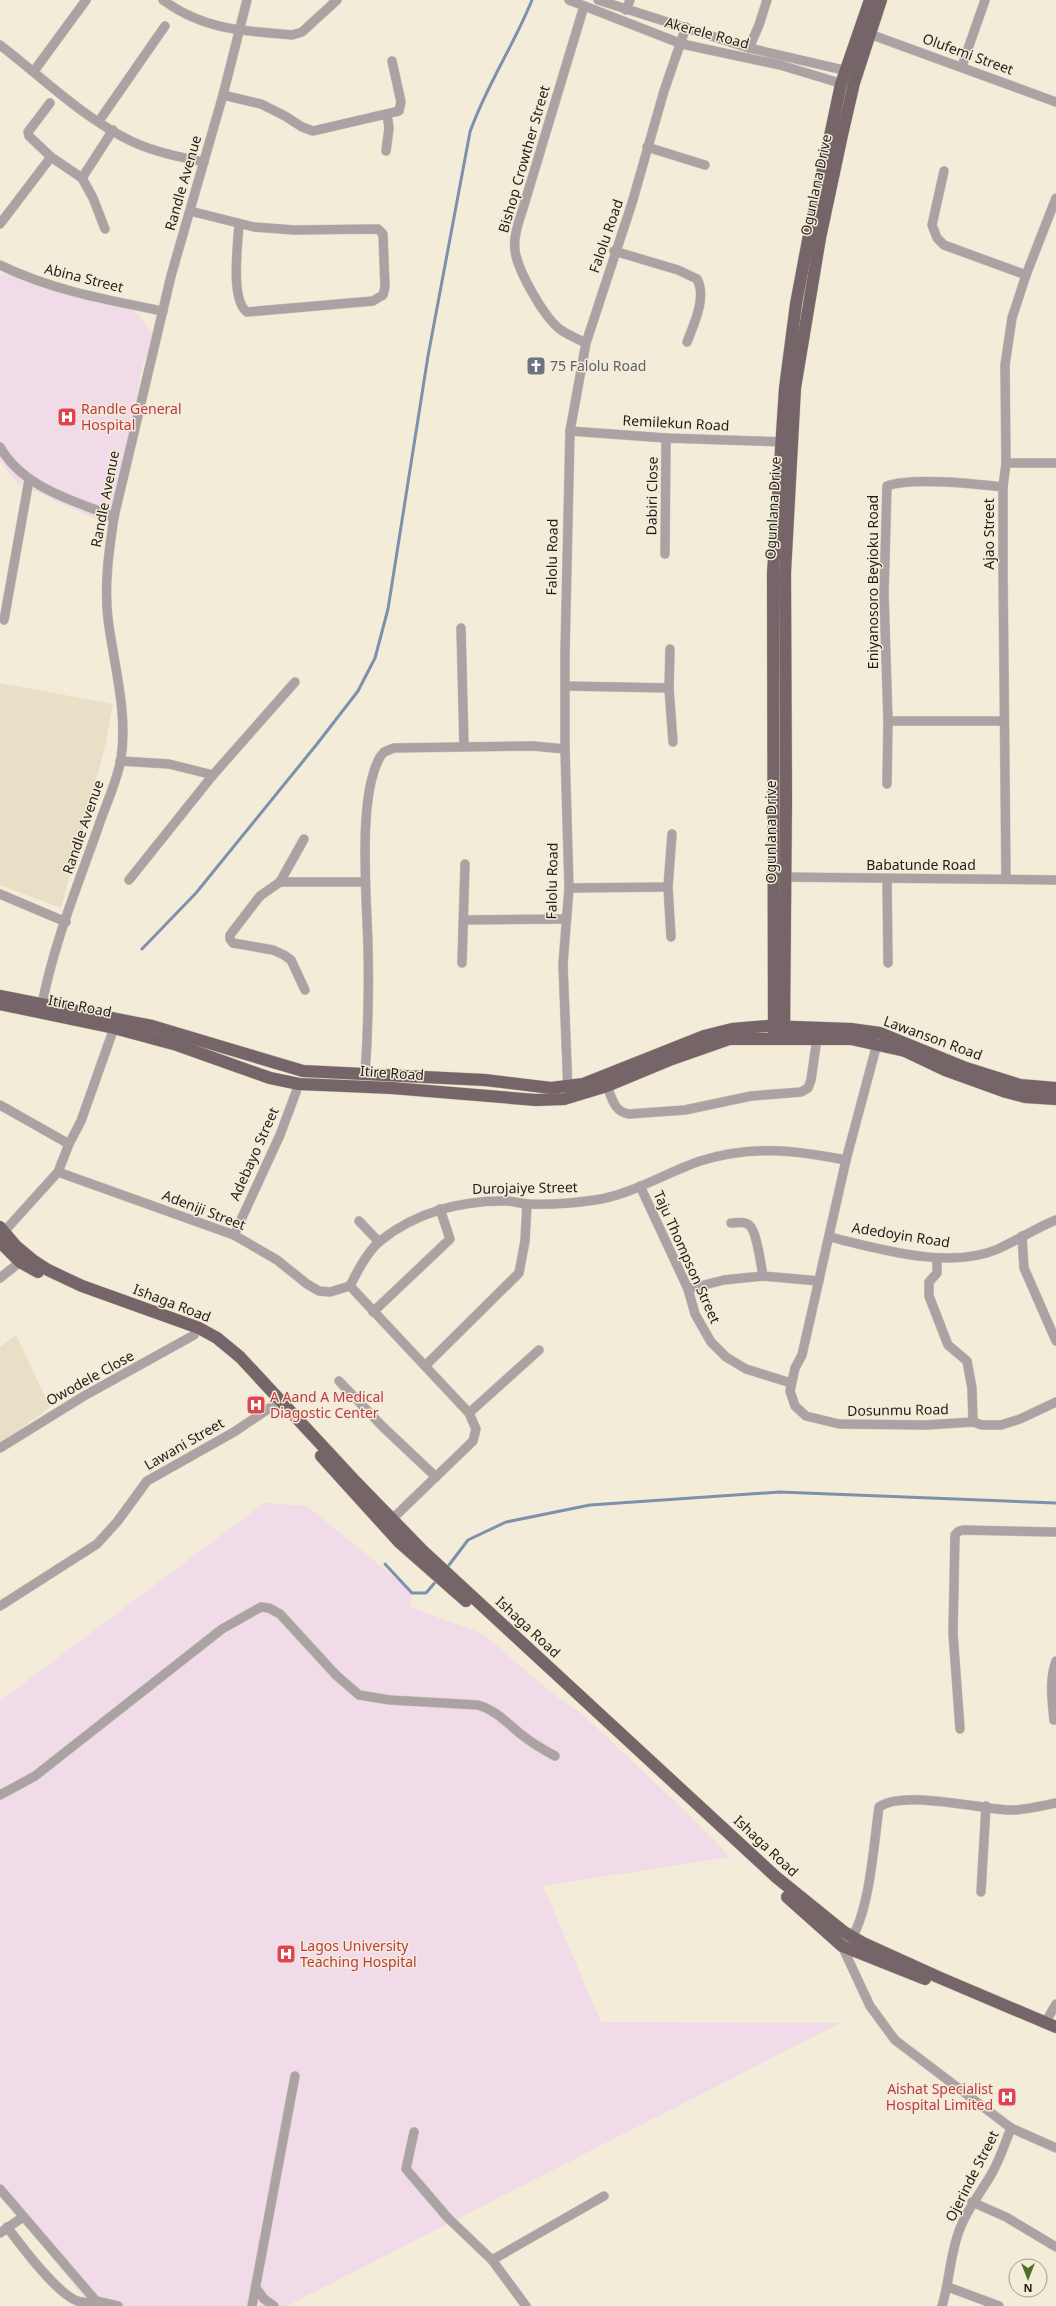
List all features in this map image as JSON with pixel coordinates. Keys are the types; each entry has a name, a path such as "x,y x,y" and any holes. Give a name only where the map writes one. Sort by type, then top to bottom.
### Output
{"main road":[{"name":"Ogunlana Drive","path":"847,85 857,74 870,0"},
{"name":"Ogunlana Drive","path":"780,1034 772,969 780,877 774,573 786,442 785,388 796,304 847,85 845,71 881,0"},
{"name":"Itire Road","path":"0,996 41,1009 177,1045 270,1078 299,1084 392,1088 536,1100 608,1086 715,1043 739,1038 780,1034"},
{"name":"Itire Road","path":"0,1004 108,1016 164,1029 268,1062 303,1071 485,1080 536,1086 568,1093 584,1084 704,1036 732,1029 780,1034"},
{"name":"Lawanson Road","path":"780,1034 851,1029 880,1033 966,1068 1020,1085 1056,1088"},
{"name":"Lawanson Road","path":"780,1034 817,1038 851,1039 877,1044 905,1051 985,1085 1025,1097 1056,1099"},
{"name":"Ishaga Road","path":"1,1234 20,1262 79,1293 214,1342 251,1375 277,1403 323,1459 419,1554 805,1902 852,1937 938,1977 1051,2025"},
{"name":"Ishaga Road","path":"1,1234 34,1261 68,1280 192,1325 217,1338 240,1357 388,1522"},
{"name":"Ishaga Road","path":"456,1586 814,1924 842,1946 1056,2032"}],"street":[{"path":"34,71 86,0"},
{"path":"163,0 196,20 217,27 292,35 302,32 337,0"},
{"name":"Randle Avenue","path":"41,1009 52,964 120,761 122,715 119,684 108,618 106,588 108,556 114,517 163,311 223,95 246,0"},
{"name":"Akerele Road","path":"569,0 682,44 780,65 847,85"},
{"path":"598,0 749,48 857,74"},
{"path":"626,10 630,0"},
{"path":"749,48 760,26 767,0"},
{"path":"962,66 984,0"},
{"name":"Bishop Crowther Street","path":"584,6 515,236 515,251 521,269 546,314 560,330 586,343"},
{"path":"99,121 164,26"},
{"name":"Falolu Road","path":"568,1093 564,964 569,888 564,749 566,686 565,561 570,431 586,343 614,251 632,202 647,147 682,44 686,27"},
{"name":"Olufemi Street","path":"865,32 962,66 1056,102"},
{"path":"0,45 99,121 133,142 172,155 204,162"},
{"path":"223,95 261,104 285,116 302,127 313,131 399,111 401,108 392,61"},
{"path":"50,103 28,134 51,157 82,178 93,198 105,229"},
{"path":"386,151 389,128 387,114"},
{"path":"82,178 113,130"},
{"path":"647,147 705,165"},
{"path":"0,224 51,157"},
{"path":"944,171 932,225 937,238 944,245 1026,275"},
{"name":"Ajao Street","path":"1006,879 1003,486 1006,463 1005,365 1012,318 1026,275 1053,213 1056,198"},
{"path":"190,210 239,224 294,230 378,229 383,234 385,287 383,295 373,301 247,312 241,307 237,280 239,224"},
{"path":"614,251 678,270 697,279 700,288 699,306 687,342"},
{"name":"Abina Street","path":"0,265 30,279 56,287 163,311"},
{"name":"Remilekun Road","path":"570,431 666,438 786,442"},
{"name":"Dabiri Close","path":"665,554 666,438"},
{"path":"0,447 17,470 29,480 114,517"},
{"path":"1006,463 1056,463"},
{"path":"4,620 29,480"},
{"name":"Eniyanosoro Beyioku Road","path":"888,722 884,594 887,486 916,482 1003,486"},
{"path":"461,628 464,746"},
{"path":"670,649 669,688 673,742"},
{"path":"128,880 213,776 295,682"},
{"path":"566,686 669,688"},
{"path":"887,784 888,722 1004,721"},
{"path":"365,1075 369,1022 366,882 368,796 380,757 384,752 394,748 533,746 564,749"},
{"path":"120,761 169,764 213,776"},
{"path":"671,937 668,887 672,834"},
{"path":"304,839 280,882 260,896 240,919 230,934 230,939 233,943 273,950 288,957 291,960 305,990"},
{"path":"462,963 465,864"},
{"name":"Babatunde Road","path":"780,877 1056,880"},
{"path":"887,879 888,962"},
{"path":"280,882 366,882"},
{"path":"569,888 668,887"},
{"path":"0,894 66,922"},
{"path":"464,920 566,919"},
{"path":"1,1234 58,1172 69,1144 81,1121 114,1028"},
{"path":"608,1086 616,1107 622,1113 629,1114 685,1110 752,1096 801,1092 808,1088 811,1080 817,1038"},
{"name":"Dosunmu Road","path":"877,1044 846,1160 830,1237 802,1355 791,1383 791,1398 800,1411 806,1416 839,1424 973,1422 982,1425 1001,1425 1020,1419 1056,1402"},
{"name":"Adebayo Street","path":"234,1235 280,1135 299,1084"},
{"path":"0,1105 69,1144"},
{"name":"Durojaiye Street","path":"350,1286 359,1270 379,1242 412,1221 440,1209 481,1201 509,1200 527,1204 595,1200 640,1186 700,1161 757,1150 788,1150 846,1160"},
{"name":"Adeniji Street","path":"58,1172 234,1235 277,1260 318,1291 330,1292 350,1286"},
{"name":"Taju Thompson Street","path":"640,1186 688,1289 699,1321 710,1342 726,1357 746,1369 791,1383"},
{"path":"426,1365 519,1273 525,1241 527,1204"},
{"path":"373,1312 450,1239 440,1209"},
{"name":"Adedoyin Road","path":"830,1237 937,1258 966,1257 998,1249 1056,1220"},
{"path":"358,1222 379,1242"},
{"path":"730,1223 742,1222 750,1225 754,1233 763,1276"},
{"path":"1022,1236 1024,1268 1056,1341"},
{"path":"937,1258 937,1273 929,1282 929,1296 948,1345 967,1361 972,1388 973,1422"},
{"path":"0,1278 20,1262"},
{"path":"688,1289 724,1280 763,1276 819,1281"},
{"path":"350,1286 373,1312 426,1365 469,1413 476,1429 473,1440 436,1478 388,1522"},
{"name":"Owodele Close","path":"0,1448 84,1396 194,1335"},
{"path":"469,1413 539,1350"},
{"path":"339,1381 382,1426 436,1478"},
{"name":"Lawani Street","path":"0,1606 97,1544 117,1522 147,1481 234,1432 277,1403"},
{"path":"960,1729 952,1633 954,1535 958,1531 963,1530 1056,1532"},
{"path":"0,1795 35,1776 222,1629 261,1607 269,1608 280,1614 336,1675 359,1695 390,1700 478,1705 487,1708 504,1719 524,1736 555,1756"},
{"path":"1056,1661 1051,1676 1051,1692 1054,1720 1056,1720"},
{"path":"1056,1803 1019,1810 920,1801 887,1802 879,1807 870,1876 852,1937 842,1946 870,2006 895,2040 1011,2128 1056,2148"},
{"path":"981,1892 986,1806"},
{"path":"1051,2025 1056,2004"},
{"path":"252,2306 295,2076"},
{"name":"Ojerinde Street","path":"942,2306 948,2287 955,2243 972,2202 991,2174 1011,2128"},
{"path":"414,2132 406,2170 448,2218 492,2260 526,2306"},
{"path":"0,2189 96,2301"},
{"path":"492,2260 604,2196"},
{"path":"972,2202 1006,2217 1056,2247"},
{"path":"24,2217 4,2230 60,2288 75,2300 91,2303 96,2301 118,2306"},
{"path":"948,2287 999,2306"},
{"path":"256,2288 264,2299 274,2306"}],"shaded area":[{"name":"Randle General Hospital","path":"13,271 128,303 153,334 141,372 114,524 91,517 17,483 0,461 0,275"},
{"path":"0,683 113,704 104,751 61,908 0,885"},
{"path":"16,1335 50,1407 0,1444 0,1347"},
{"name":"Lagos University Teaching Hospital","path":"264,1503 307,1506 412,1593 410,1607 483,1634 552,1693 581,1713 686,1812 730,1857 543,1886 601,2022 840,2023 287,2306 122,2306 83,2297 0,2190 0,1701"}],"waterway":[{"path":"142,949 196,893 317,744 358,691 375,658 388,609 428,356 470,132 484,98 532,0"},
{"path":"446,1569 468,1540 506,1522 590,1505 780,1492 1056,1503"},
{"path":"385,1564 412,1593 426,1593 438,1579"}],"place":[{"name":"75 Falolu Road","path":"536,366"},
{"name":"Randle General Hospital","path":"67,417"},
{"name":"A Aand A Medical Diagostic Center","path":"256,1405"},
{"name":"Lagos University Teaching Hospital","path":"286,1954"},
{"name":"Aishat Specialist Hospital Limited","path":"1007,2097"}]}
